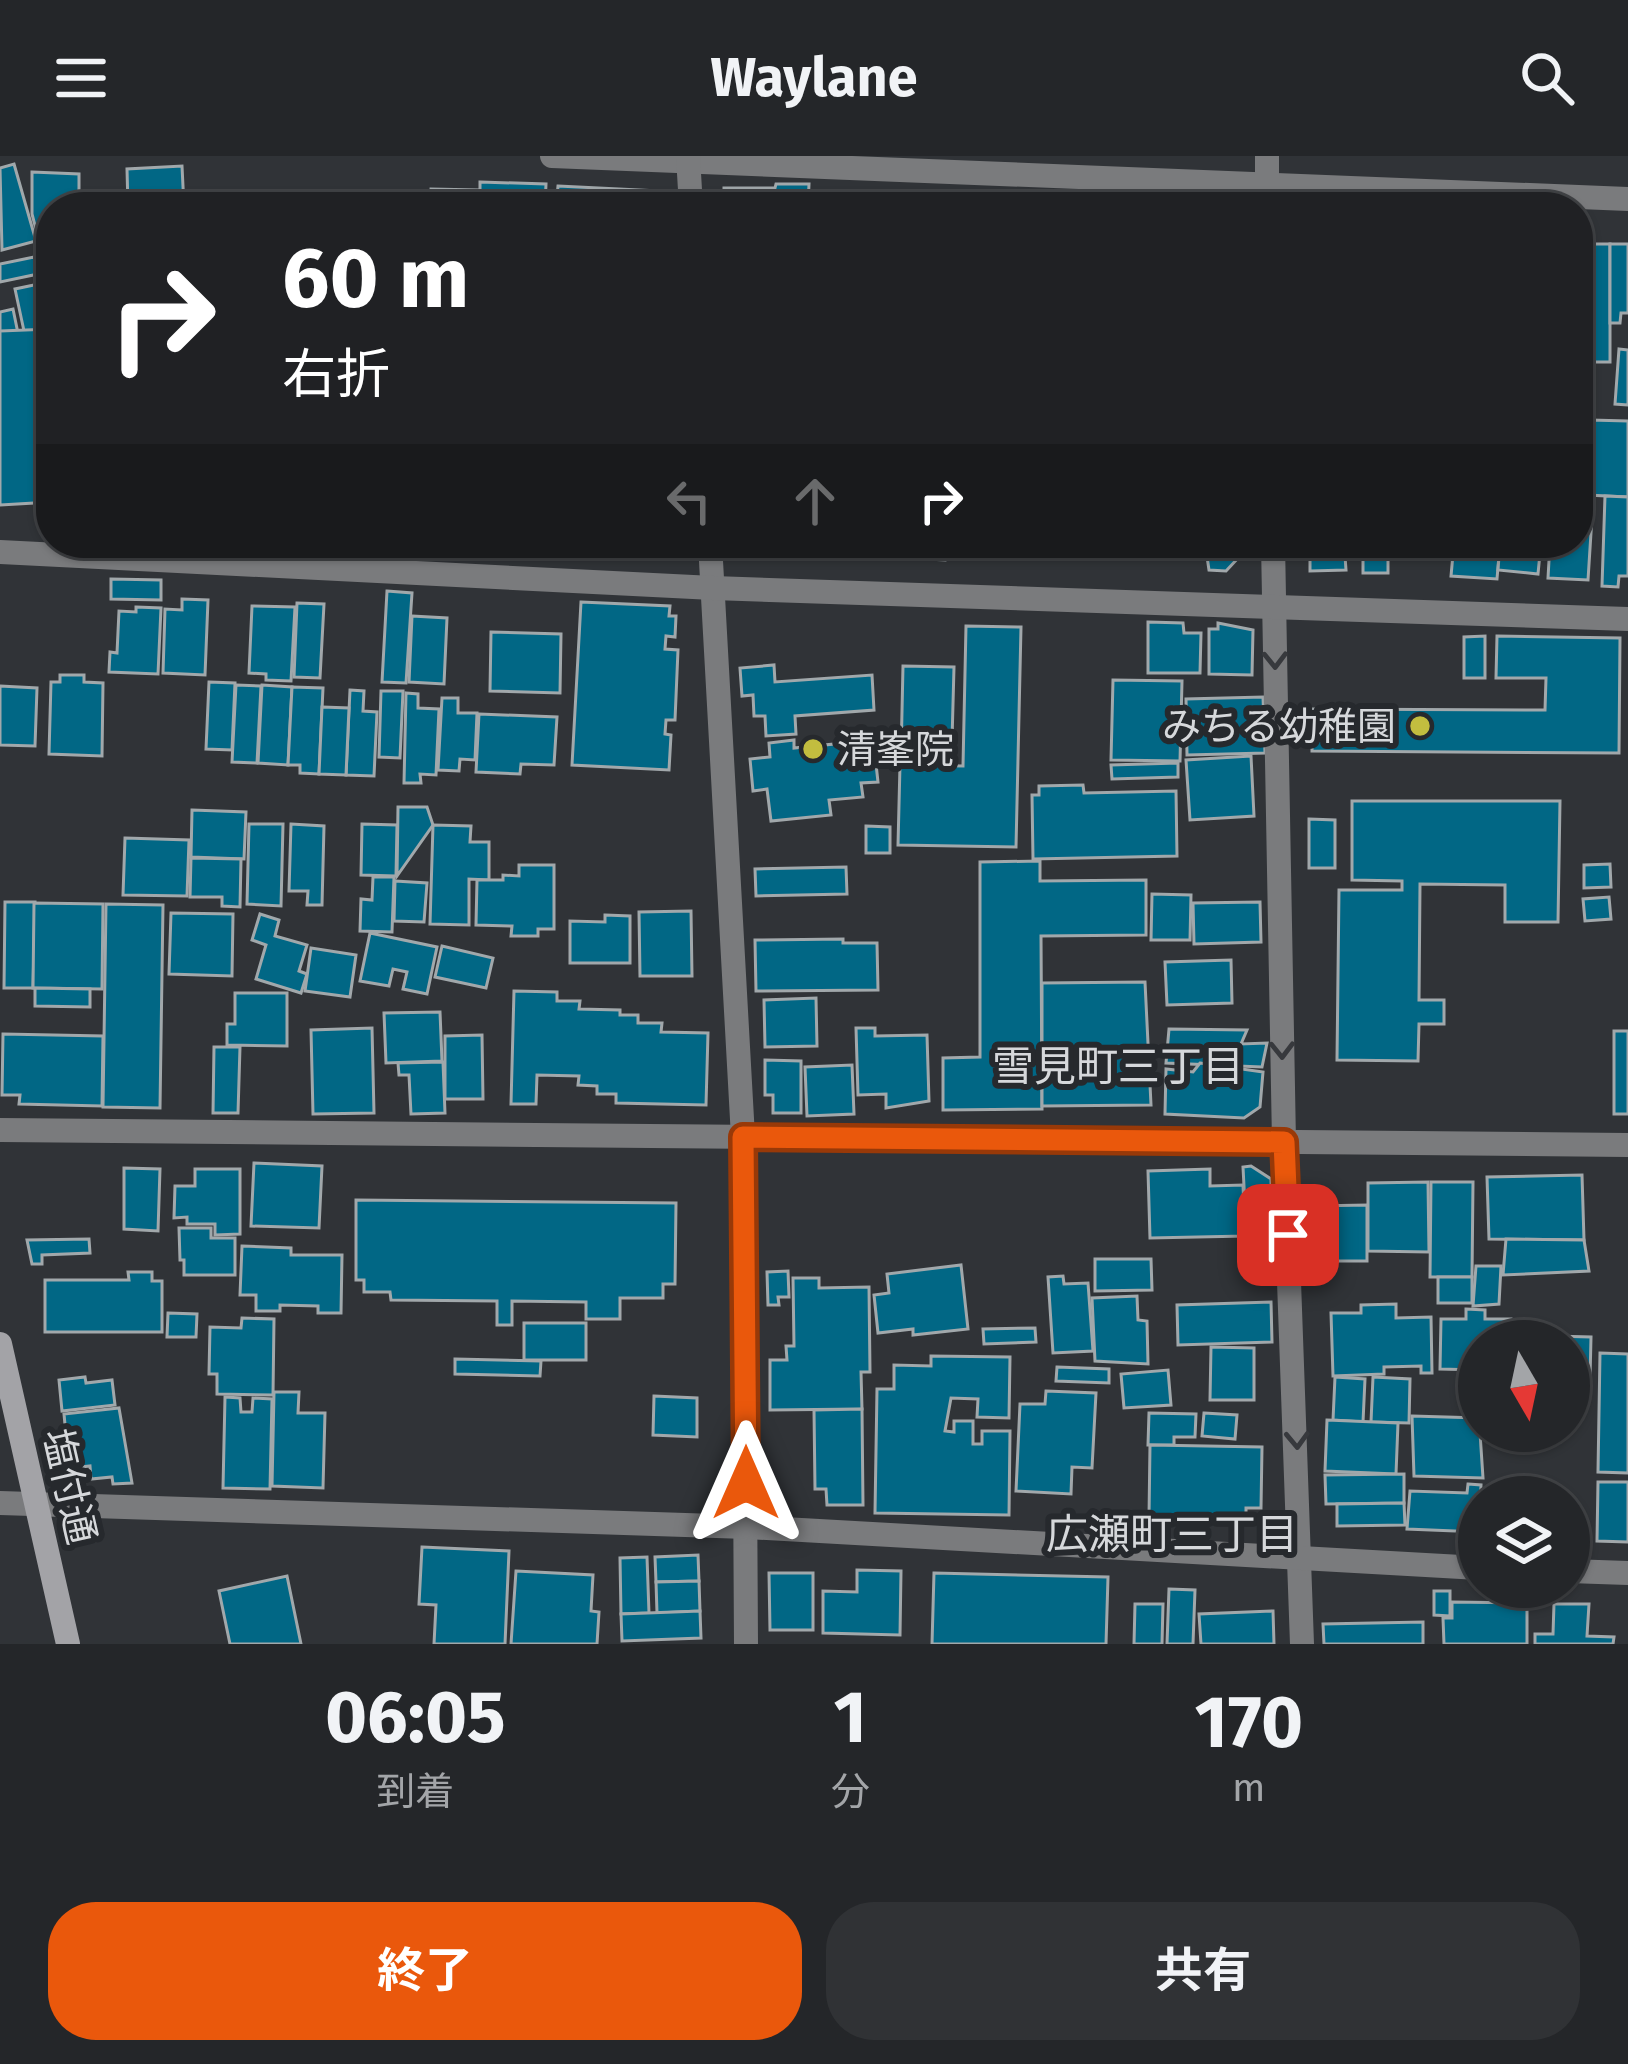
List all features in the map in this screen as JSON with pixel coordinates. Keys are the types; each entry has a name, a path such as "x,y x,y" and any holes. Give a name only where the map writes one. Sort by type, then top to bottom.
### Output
{"street":[{"path":"551,156 1203,192"},
{"path":"1267,156 1267,192"},
{"path":"688,160 690,192"},
{"path":"1593,199 1628,199"},
{"path":"0,552 36,554"},
{"path":"119,558 713,588 1628,619"},
{"path":"711,558 743,1137 746,1644"},
{"path":"1273,558 1284,1142 1302,1644"},
{"path":"0,1130 1628,1144"},
{"name":"塩付通","path":"0,1344 68,1644"},
{"path":"0,1503 746,1526 1458,1567"},
{"path":"1590,1572 1628,1574"}],"building":[{"path":"14,164 36,241 2,250 0,168"},
{"path":"182,166 183,192 128,192 127,169"},
{"path":"32,172 79,174 79,192 36,192 36,229"},
{"path":"480,182 546,184 546,192 431,192 480,190"},
{"path":"776,184 809,184 809,192 724,192 724,188 775,188"},
{"path":"558,186 658,191 658,192 557,192"},
{"path":"1593,244 1610,244 1610,362 1593,362"},
{"path":"1610,244 1628,244 1628,313 1621,313 1620,323 1610,323"},
{"path":"34,257 36,274 0,282 0,264"},
{"path":"36,285 36,343 27,345 15,289"},
{"path":"13,309 21,348 0,353 0,312"},
{"path":"36,330 36,503 0,505 0,331"},
{"path":"1619,349 1628,350 1628,405 1615,404"},
{"path":"1593,420 1628,421 1628,497 1593,495"},
{"path":"1605,496 1628,497 1628,576 1619,576 1618,587 1602,586"},
{"path":"1207,558 1238,558 1226,571 1209,570"},
{"path":"1310,558 1345,558 1346,570 1310,571"},
{"path":"1363,558 1388,558 1388,573 1363,573"},
{"path":"1453,558 1499,558 1497,579 1451,576"},
{"path":"1499,558 1540,558 1538,574 1498,570"},
{"path":"1549,558 1589,558 1588,580 1548,578"},
{"path":"111,579 161,580 161,600 111,599"},
{"path":"387,591 412,593 406,683 382,682"},
{"path":"182,599 208,600 205,675 163,673 165,609 182,610"},
{"path":"581,602 670,606 669,616 676,616 675,637 666,636 665,649 678,650 675,720 666,720 665,734 671,735 669,770 572,765"},
{"path":"297,603 324,604 320,678 294,677"},
{"path":"252,606 295,607 291,681 266,680 266,674 249,673"},
{"path":"136,607 161,608 158,674 109,672 110,652 117,653 119,611 136,612"},
{"path":"412,616 447,618 444,684 409,682"},
{"path":"1148,622 1183,623 1184,633 1201,633 1200,673 1148,673"},
{"path":"1218,623 1253,630 1252,675 1209,674 1209,629 1218,629"},
{"path":"966,626 1021,627 1016,847 898,845 900,765 963,766"},
{"path":"491,632 561,634 560,693 490,691"},
{"path":"1485,636 1485,678 1464,678 1464,637"},
{"path":"1497,636 1620,638 1619,753 1312,751 1312,709 1545,710 1546,678 1496,678"},
{"path":"774,665 775,682 872,675 874,710 795,716 796,734 766,736 765,716 754,716 753,695 742,696 740,668"},
{"path":"903,666 954,667 952,741 943,741 942,758 901,757"},
{"path":"60,675 84,675 84,682 103,683 102,756 49,754 51,682 60,682"},
{"path":"1113,680 1182,681 1180,761 1111,760"},
{"path":"209,682 235,683 232,750 206,749"},
{"path":"236,685 261,686 257,763 232,762"},
{"path":"262,685 292,687 288,765 258,763"},
{"path":"0,686 37,688 35,746 0,745"},
{"path":"292,687 323,688 319,774 300,773 300,765 288,765"},
{"path":"350,690 364,691 363,711 377,712 374,776 346,775"},
{"path":"381,691 403,691 400,758 379,757"},
{"path":"406,693 418,694 418,708 439,709 436,775 420,774 421,783 404,783"},
{"path":"1263,697 1265,753 1187,755 1186,699"},
{"path":"442,698 458,698 458,713 477,713 475,760 460,759 459,771 438,770"},
{"path":"322,707 349,708 346,775 319,774"},
{"path":"479,714 557,717 554,765 521,764 520,774 476,772"},
{"path":"794,740 794,748 855,742 857,756 875,755 878,782 861,783 863,797 829,800 831,815 771,821 767,789 753,791 750,759 770,757 769,743"},
{"path":"1251,756 1254,816 1190,820 1186,760"},
{"path":"1178,763 1178,777 1112,779 1111,765"},
{"path":"1083,785 1084,793 1176,791 1177,856 1033,859 1032,795 1039,795 1039,786"},
{"path":"1352,801 1560,801 1558,922 1505,922 1505,885 1420,884 1419,1000 1444,1000 1444,1024 1419,1024 1418,1061 1337,1060 1339,890 1402,890 1402,881 1352,880"},
{"path":"398,807 427,807 433,825 397,876"},
{"path":"192,810 246,812 244,859 191,857"},
{"path":"1309,819 1335,820 1335,868 1309,868"},
{"path":"249,824 283,824 281,906 247,904"},
{"path":"291,824 324,826 322,905 307,905 308,891 289,891"},
{"path":"362,824 397,825 396,876 361,875"},
{"path":"433,825 471,826 470,842 489,842 489,880 469,879 469,925 430,924"},
{"path":"866,826 890,827 890,853 866,853"},
{"path":"125,838 189,840 187,896 123,895"},
{"path":"191,858 241,859 240,907 222,906 222,897 190,897"},
{"path":"1040,861 1040,881 1146,880 1146,935 1041,936 1042,1109 943,1110 943,1058 980,1057 980,862"},
{"path":"1610,864 1611,887 1584,888 1584,865"},
{"path":"519,865 554,865 554,929 538,929 538,936 511,936 512,926 476,925 477,880 519,876"},
{"path":"846,867 847,894 756,896 755,869"},
{"path":"373,877 394,877 392,932 360,931 361,899 372,900"},
{"path":"395,881 427,883 424,922 394,921"},
{"path":"1152,894 1191,895 1190,940 1151,940"},
{"path":"1609,897 1611,919 1585,921 1583,899"},
{"path":"5,902 35,902 33,988 4,988"},
{"path":"1260,902 1261,942 1194,944 1193,903"},
{"path":"34,903 103,904 102,989 33,988"},
{"path":"106,904 163,905 160,1108 103,1107"},
{"path":"691,911 692,976 640,976 639,912"},
{"path":"171,913 233,914 232,976 169,974"},
{"path":"260,914 279,920 275,936 307,945 299,971 307,974 301,993 256,979 266,945 252,940"},
{"path":"605,915 630,916 630,963 570,963 570,921 605,922"},
{"path":"370,933 437,947 427,994 403,989 407,972 393,969 389,986 360,981"},
{"path":"843,939 843,943 877,943 878,990 756,991 755,940"},
{"path":"442,946 493,958 486,988 435,977"},
{"path":"311,948 356,955 350,997 305,991"},
{"path":"1231,960 1232,1003 1167,1005 1165,962"},
{"path":"1145,982 1151,1105 1042,1106 1042,983"},
{"path":"35,988 90,989 90,1007 35,1006"},
{"path":"514,991 557,992 557,1001 580,1001 579,1009 620,1010 620,1015 638,1015 638,1023 662,1023 661,1032 708,1033 706,1105 616,1103 616,1094 597,1094 597,1086 578,1085 579,1076 537,1075 536,1104 511,1104"},
{"path":"235,993 287,993 287,1046 227,1045 227,1024 235,1024"},
{"path":"816,998 817,1046 765,1047 764,1000"},
{"path":"440,1012 442,1061 386,1063 384,1013"},
{"path":"372,1028 374,1113 313,1114 311,1030"},
{"path":"856,1028 875,1028 875,1036 927,1035 929,1101 886,1108 886,1094 858,1095"},
{"path":"1169,1029 1247,1030 1241,1044 1267,1043 1262,1067 1166,1063"},
{"path":"1614,1031 1628,1031 1628,1114 1614,1114"},
{"path":"3,1034 103,1036 102,1106 19,1104 20,1095 2,1095"},
{"path":"482,1035 483,1099 445,1099 445,1036"},
{"path":"214,1047 240,1047 238,1113 213,1113"},
{"path":"765,1060 801,1061 801,1113 773,1113 773,1095 765,1095"},
{"path":"443,1062 445,1113 411,1114 409,1075 399,1075 398,1063"},
{"path":"1200,1063 1263,1072 1260,1107 1244,1118 1165,1114 1166,1069 1193,1072"},
{"path":"852,1065 854,1114 807,1116 805,1067"},
{"path":"254,1163 322,1166 319,1228 251,1226"},
{"path":"1251,1166 1271,1179 1272,1242 1247,1244 1243,1167"},
{"path":"124,1168 160,1169 158,1231 124,1229"},
{"path":"195,1169 240,1169 240,1234 215,1235 215,1224 187,1224 187,1217 174,1218 175,1186 195,1186"},
{"path":"1210,1169 1210,1186 1243,1185 1245,1236 1150,1238 1148,1171"},
{"path":"1582,1175 1584,1240 1489,1239 1487,1177"},
{"path":"1428,1182 1429,1252 1368,1251 1368,1183"},
{"path":"1431,1182 1473,1182 1472,1277 1430,1277"},
{"path":"356,1200 676,1203 675,1284 663,1284 663,1298 620,1298 620,1319 586,1319 586,1302 512,1301 512,1325 497,1325 497,1301 391,1300 390,1292 364,1292 364,1280 356,1280"},
{"path":"1367,1205 1367,1261 1314,1261 1313,1206"},
{"path":"179,1228 211,1228 211,1238 235,1238 235,1275 184,1275"},
{"path":"89,1239 90,1253 42,1255 42,1264 32,1264 27,1240"},
{"path":"1506,1239 1584,1240 1589,1271 1503,1275"},
{"path":"242,1246 291,1248 291,1255 342,1255 341,1313 318,1313 318,1306 280,1305 280,1311 256,1311 256,1295 240,1295"},
{"path":"1095,1259 1151,1259 1152,1290 1095,1291"},
{"path":"961,1265 968,1329 878,1333 874,1295 889,1293 887,1274"},
{"path":"1476,1266 1501,1266 1499,1304 1473,1306"},
{"path":"788,1271 789,1297 778,1297 779,1305 768,1305 767,1272"},
{"path":"128,1272 152,1272 152,1281 162,1281 162,1332 45,1332 45,1280 129,1280"},
{"path":"1063,1276 1064,1284 1088,1283 1093,1351 1053,1353 1048,1277"},
{"path":"1438,1277 1472,1277 1472,1303 1438,1303"},
{"path":"793,1278 819,1278 819,1288 869,1287 870,1372 861,1372 862,1409 770,1410 770,1360 787,1360 786,1346 794,1346"},
{"path":"1137,1296 1138,1320 1147,1321 1148,1364 1095,1361 1092,1298"},
{"path":"1271,1302 1272,1342 1178,1345 1177,1305"},
{"path":"1396,1304 1396,1318 1431,1317 1432,1373 1421,1373 1421,1366 1384,1367 1384,1374 1333,1376 1331,1313 1361,1313 1361,1305"},
{"path":"1466,1309 1485,1310 1485,1319 1511,1320 1458,1320 1458,1369 1440,1369 1441,1319 1466,1319"},
{"path":"168,1313 197,1314 196,1337 167,1337"},
{"path":"242,1318 274,1319 273,1395 217,1394 217,1374 209,1374 210,1327 241,1328"},
{"path":"524,1323 586,1323 586,1360 524,1360"},
{"path":"1035,1328 1036,1342 984,1344 983,1329"},
{"path":"1211,1347 1254,1348 1254,1400 1210,1400"},
{"path":"1600,1353 1628,1354 1628,1473 1598,1472"},
{"path":"931,1356 1010,1357 1009,1418 977,1417 978,1399 951,1398 945,1431 954,1432 954,1421 973,1421 973,1444 982,1444 982,1431 1010,1431 1009,1515 875,1513 877,1389 894,1389 894,1365 931,1366"},
{"path":"455,1359 541,1361 540,1376 455,1374"},
{"path":"1057,1367 1109,1369 1109,1383 1056,1381"},
{"path":"1168,1370 1171,1405 1124,1408 1121,1374"},
{"path":"85,1377 86,1383 112,1380 115,1405 62,1411 59,1380"},
{"path":"1335,1377 1365,1379 1363,1422 1333,1420"},
{"path":"1373,1377 1410,1379 1409,1423 1371,1422"},
{"path":"1046,1391 1096,1393 1092,1468 1072,1467 1071,1494 1016,1491 1020,1404 1045,1404"},
{"path":"274,1392 299,1392 298,1413 325,1413 323,1488 272,1486"},
{"path":"654,1396 697,1398 697,1437 653,1435"},
{"path":"225,1397 240,1398 241,1412 252,1412 253,1398 272,1399 270,1489 223,1488"},
{"path":"119,1408 132,1483 113,1484 112,1477 91,1479 90,1466 80,1467 79,1456 68,1457 64,1414"},
{"path":"862,1409 863,1505 827,1505 826,1489 815,1489 814,1410"},
{"path":"1149,1413 1196,1414 1195,1437 1174,1437 1174,1445 1148,1445"},
{"path":"1204,1413 1237,1415 1235,1439 1202,1436"},
{"path":"1412,1416 1458,1417 1458,1452 1481,1452 1483,1476 1414,1476"},
{"path":"1327,1420 1398,1423 1396,1474 1325,1471"},
{"path":"1150,1445 1262,1447 1261,1508 1246,1508 1246,1519 1149,1517"},
{"path":"1404,1474 1404,1503 1326,1504 1325,1475"},
{"path":"1598,1482 1628,1482 1628,1542 1597,1541"},
{"path":"1410,1491 1458,1493 1458,1531 1407,1529"},
{"path":"1404,1503 1405,1525 1337,1526 1337,1504"},
{"path":"422,1547 509,1551 505,1644 434,1644 436,1605 419,1604"},
{"path":"698,1555 699,1581 656,1582 655,1557"},
{"path":"647,1557 649,1613 621,1614 620,1558"},
{"path":"857,1570 901,1571 900,1635 823,1633 823,1591 857,1592"},
{"path":"516,1571 593,1575 591,1611 599,1612 597,1644 511,1644"},
{"path":"769,1573 813,1573 813,1630 770,1630"},
{"path":"934,1573 1108,1577 1106,1644 932,1644"},
{"path":"287,1576 301,1644 230,1644 219,1591"},
{"path":"699,1581 700,1611 657,1613 656,1582"},
{"path":"1169,1589 1195,1590 1193,1644 1167,1644"},
{"path":"1434,1591 1450,1591 1450,1616 1434,1615"},
{"path":"1452,1602 1458,1602 1458,1608 1527,1608 1527,1644 1444,1644 1443,1618 1452,1618"},
{"path":"1135,1604 1163,1604 1162,1644 1134,1644"},
{"path":"1554,1608 1589,1608 1587,1636 1614,1637 1613,1644 1535,1644 1535,1634 1553,1634"},
{"path":"700,1611 701,1638 622,1641 621,1614"},
{"path":"1273,1611 1274,1644 1201,1644 1199,1614"},
{"path":"1423,1622 1423,1644 1324,1644 1323,1624"}],"place":[{"name":"みちる幼稚園","path":"1420,726"},
{"name":"清峯院","path":"813,749"}],"district":[{"name":"雪見町三丁目","path":"1118,1066"},
{"name":"広瀬町三丁目","path":"1172,1534"}],"route":[{"path":"746,1483 743,1137 1284,1142 1288,1235"}]}
